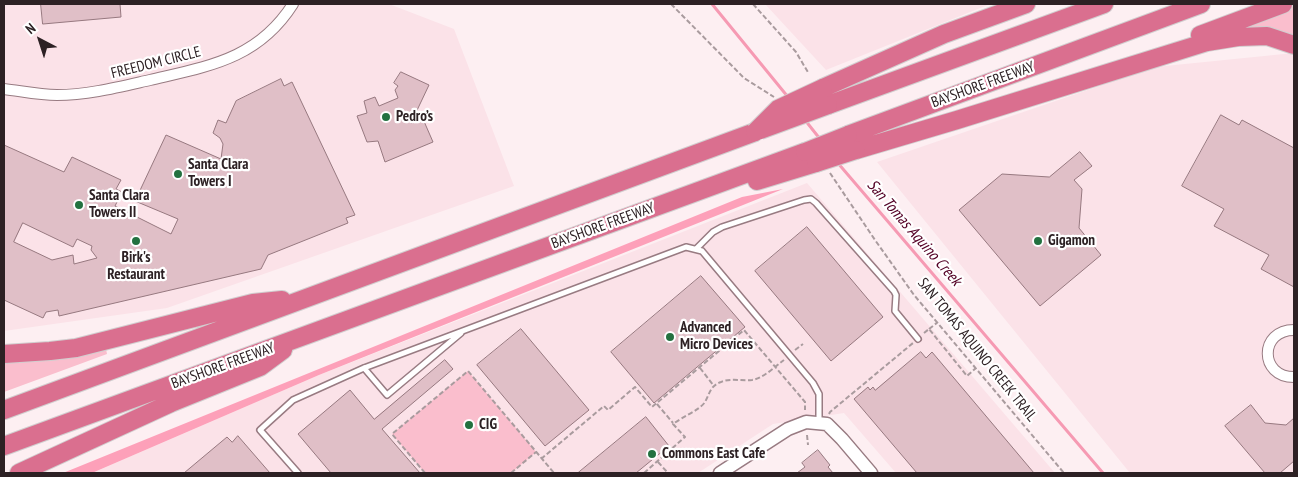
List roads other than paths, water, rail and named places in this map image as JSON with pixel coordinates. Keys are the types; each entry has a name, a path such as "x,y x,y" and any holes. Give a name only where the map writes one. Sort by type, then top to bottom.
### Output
{"highway":[{"path":"944,34 967,20 1008,4"},
{"path":"755,132 778,109 944,34 1026,4"},
{"path":"4,410 1104,4"},
{"name":"BAYSHORE FREEWAY","path":"4,446 697,191 811,157 852,142 1201,4"},
{"path":"1076,83 1283,4"},
{"path":"852,142 949,123 1215,40 1238,36 1267,36 1294,45"},
{"path":"4,354 76,348 253,303 303,299"},
{"path":"19,473 171,403 260,366 301,337"}],"street":[{"name":"FREEDOM CIRCLE","path":"4,89 57,95 110,90 220,62 246,50 264,37 293,4"},
{"path":"1294,330 1278,334 1272,340 1268,354 1269,362 1279,374 1286,377 1294,377"},
{"path":"720,473 788,430 818,423 842,439 871,473"}],"lane":[{"path":"696,249 713,232 722,227 804,200 816,202 894,290 896,295 895,311 918,339"},
{"path":"298,473 260,430 293,400 364,368 686,247 702,251 813,383 818,394 818,423"},
{"path":"364,368 387,395 465,330"}],"waterway":[{"name":"San Tomas Aquino Creek","path":"712,4 788,97"},
{"name":"San Tomas Aquino Creek","path":"805,120 820,139"},
{"name":"San Tomas Aquino Creek","path":"837,162 1103,473"}],"place":[{"name":"Pedro’s","path":"386,117"},
{"name":"Santa Clara Towers I","path":"178,174"},
{"name":"Santa Clara Towers II","path":"79,205"},
{"name":"Birk's Restaurant","path":"136,241"},
{"name":"Gigamon","path":"1038,241"},
{"name":"Advanced Micro Devices","path":"670,337"},
{"name":"CIG","path":"469,425"},
{"name":"Commons East Cafe","path":"652,454"}]}
